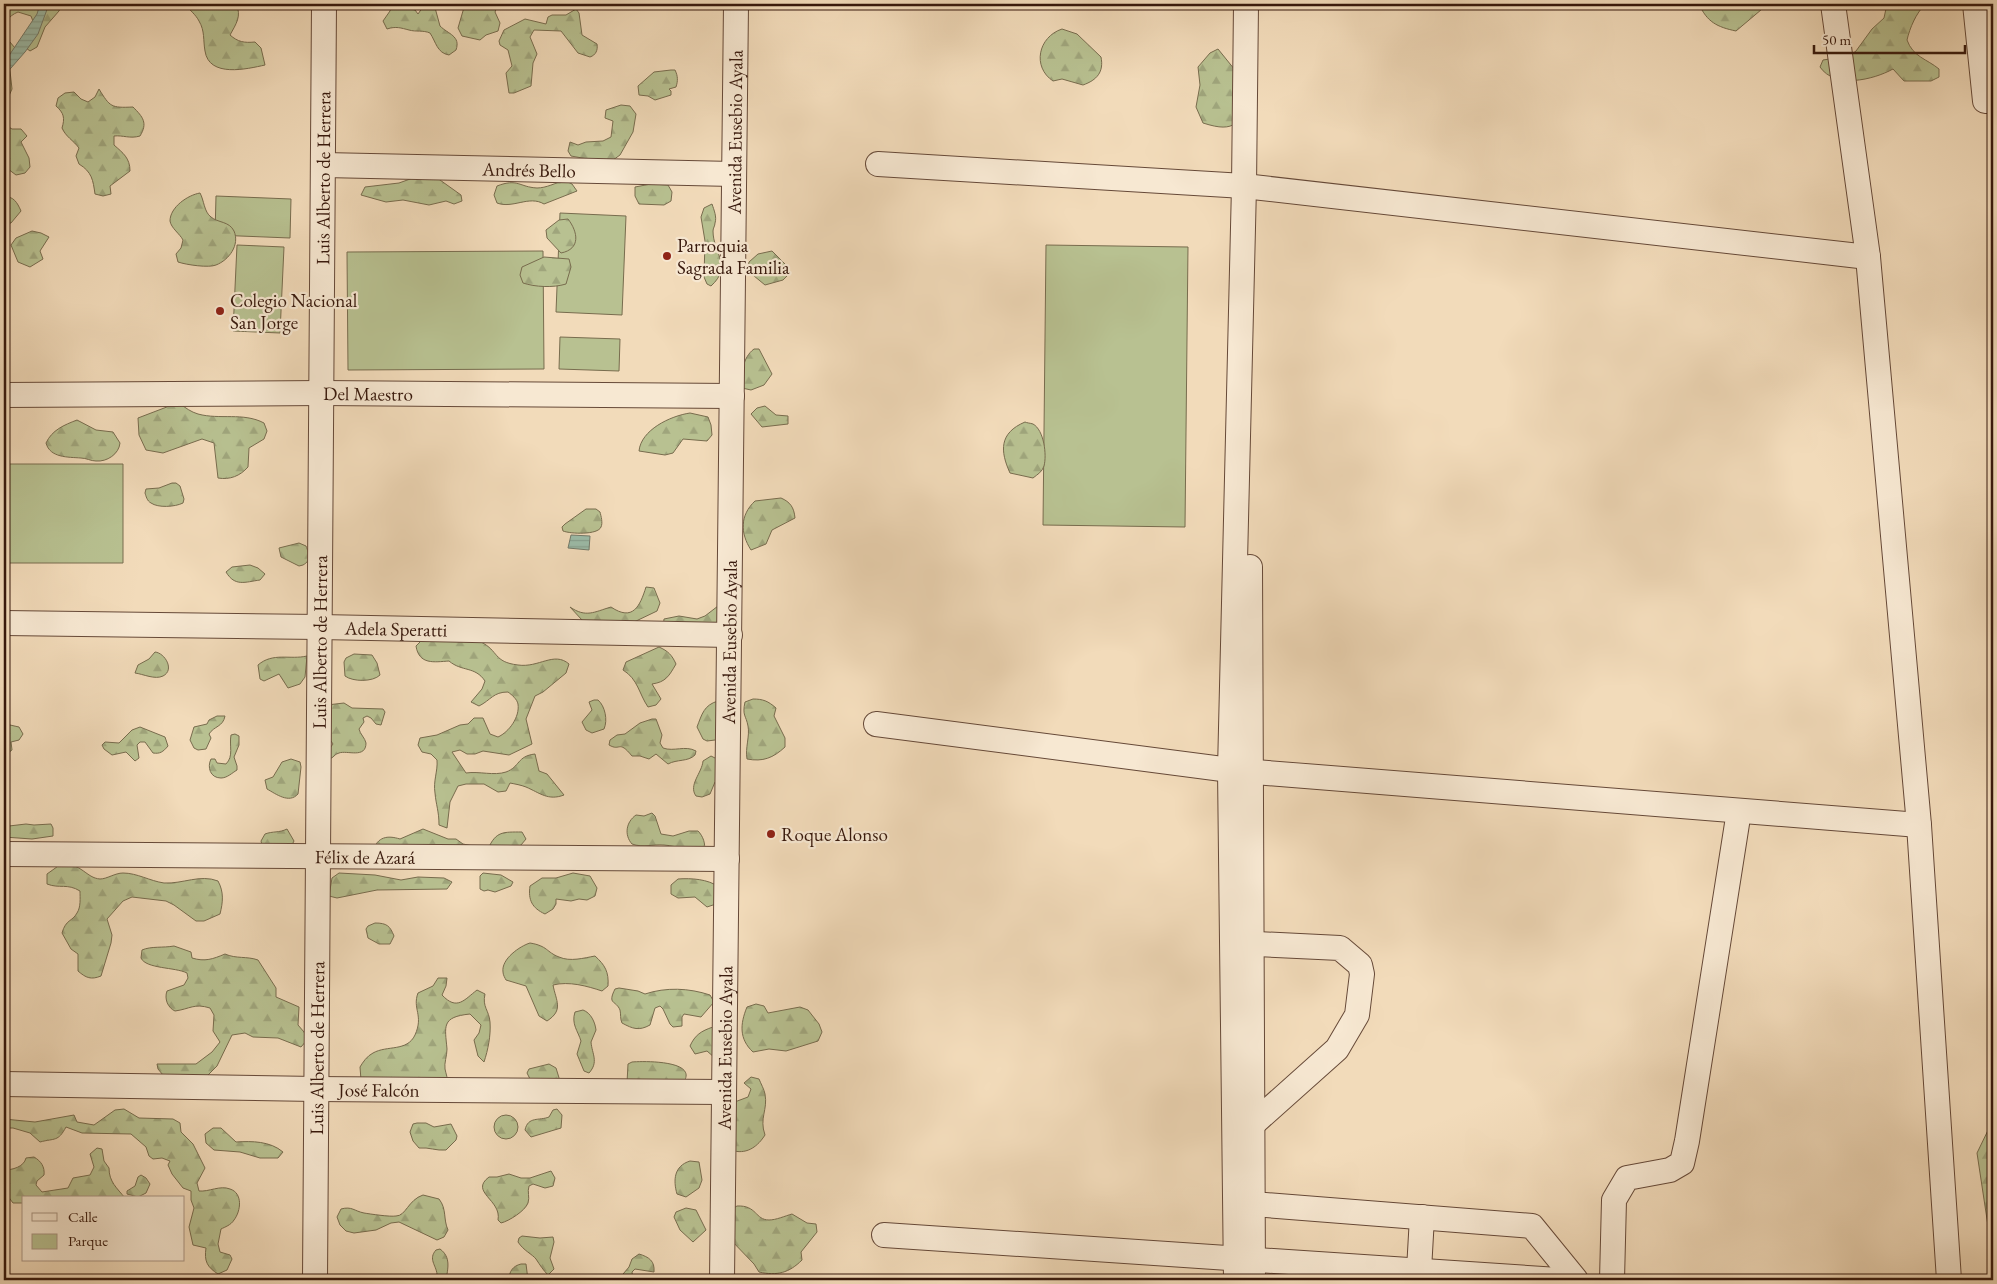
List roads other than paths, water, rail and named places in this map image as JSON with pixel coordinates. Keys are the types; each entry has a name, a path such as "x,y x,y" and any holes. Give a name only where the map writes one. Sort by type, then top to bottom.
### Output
{"street":[{"name":"Luis Alberto de Herrera","path":"315,1280 324,4"},
{"name":"Avenida Eusebio Ayala","path":"722,1280 736,4"},
{"path":"1245,1269 1240,771 1246,4"},
{"path":"1833,4 1868,257 1919,825 1949,1280"},
{"path":"1975,4 1989,101"},
{"path":"878,164 1244,186 1868,257"},
{"name":"Andrés Bello","path":"324,165 733,174"},
{"name":"Del Maestro","path":"4,395 322,393 732,396"},
{"name":"Adela Speratti","path":"4,623 730,635"},
{"path":"876,724 1240,771 1919,825"},
{"path":"1612,1280 1614,1200 1627,1178 1670,1170 1682,1163 1738,811"},
{"name":"Félix de Azará","path":"4,854 727,859"},
{"path":"1242,944 1253,1124 1253,1204 1245,1269"},
{"path":"1242,944 1340,948 1360,965 1362,974 1357,1015 1337,1049 1253,1124"},
{"name":"José Falcón","path":"4,1084 316,1089 723,1092"},
{"path":"1253,1204 1532,1226 1576,1280"},
{"path":"1419,1270 1422,1218"},
{"path":"884,1235 1245,1269 1419,1270 1558,1280"}],"place":[{"name":"Parroquia Sagrada Familia","path":"667,256"},
{"name":"Colegio Nacional San Jorge","path":"220,311"},
{"name":"Roque Alonso","path":"771,834"}]}
